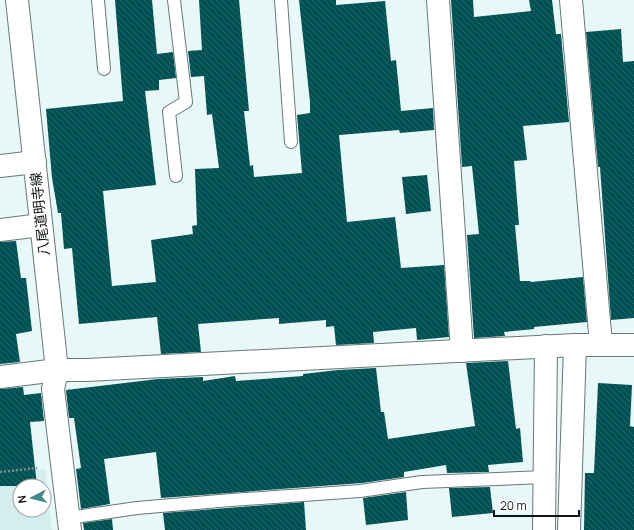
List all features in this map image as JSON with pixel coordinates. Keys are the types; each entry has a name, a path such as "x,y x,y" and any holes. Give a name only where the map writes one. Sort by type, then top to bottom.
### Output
{"street":[{"name":"八尾道明寺線","path":"17,0 57,370 53,388 69,524"},
{"path":"438,0 462,351"},
{"path":"570,0 601,344"},
{"path":"0,166 35,162"},
{"path":"0,230 41,225"},
{"path":"0,377 57,370 87,370 546,346 601,344 634,345"},
{"path":"569,530 575,345"},
{"path":"544,525 546,346"},
{"path":"545,472 571,467"},
{"path":"544,525 570,495"}],"lane":[{"path":"98,0 104,69"},
{"path":"174,0 186,102 169,112 176,176"},
{"path":"281,0 291,142"},
{"path":"69,524 137,508 223,500 360,491 422,482 545,472"}],"path":[{"path":"0,472 62,465"}],"shaded area":[{"path":"45,469 46,478 12,478 12,518 51,518 52,530 0,530 0,474"}],"building":[{"path":"115,0 152,0 157,54 173,52 176,78 159,80 159,90 145,91 156,185 103,191 112,286 156,282 151,240 193,234 192,226 197,225 195,169 219,168 212,114 207,115 204,76 191,77 188,51 202,50 199,0 239,0 249,111 244,111 250,166 253,165 254,177 302,173 297,115 310,113 310,102 299,0 336,0 336,5 385,1 391,61 396,60 401,111 433,108 434,130 400,133 399,130 339,135 347,222 395,217 401,268 444,265 449,337 417,340 416,328 373,332 374,343 336,345 334,326 326,327 326,320 279,324 279,318 198,324 201,352 161,354 157,317 79,324 72,248 64,249 61,213 58,213 52,178 46,109 123,101"},
{"path":"451,0 473,0 474,17 531,11 529,0 552,0 556,34 561,34 569,122 523,126 527,160 514,161 519,225 515,225 520,281 531,282 583,277 587,322 534,327 534,329 504,332 505,336 474,338 467,235 479,234 472,166 462,167"},
{"path":"621,29 623,62 634,61 634,318 611,320 600,167 598,167 586,32"},
{"path":"427,175 431,211 406,214 402,177"},
{"path":"16,241 21,278 26,278 32,331 16,334 20,362 0,364 0,242"},
{"path":"508,361 516,429 520,428 523,462 488,465 489,472 447,473 446,465 404,472 404,477 362,483 161,498 156,452 104,459 110,504 81,509 76,469 81,468 74,418 69,418 66,390 158,379 203,377 203,381 235,376 236,381 303,376 303,374 338,370 376,368 381,412 384,412 388,439 475,426 466,363"},
{"path":"598,383 632,385 630,426 634,427 634,530 584,530 585,473 594,473"},
{"path":"23,387 24,395 41,393 44,421 30,422 36,478 12,478 12,486 0,486 0,389"},
{"path":"490,487 493,513 452,517 449,488"},
{"path":"406,492 408,520 366,525 363,498"},
{"path":"304,502 306,530 165,530 163,513"},
{"path":"112,519 113,530 84,530 83,523"}]}
